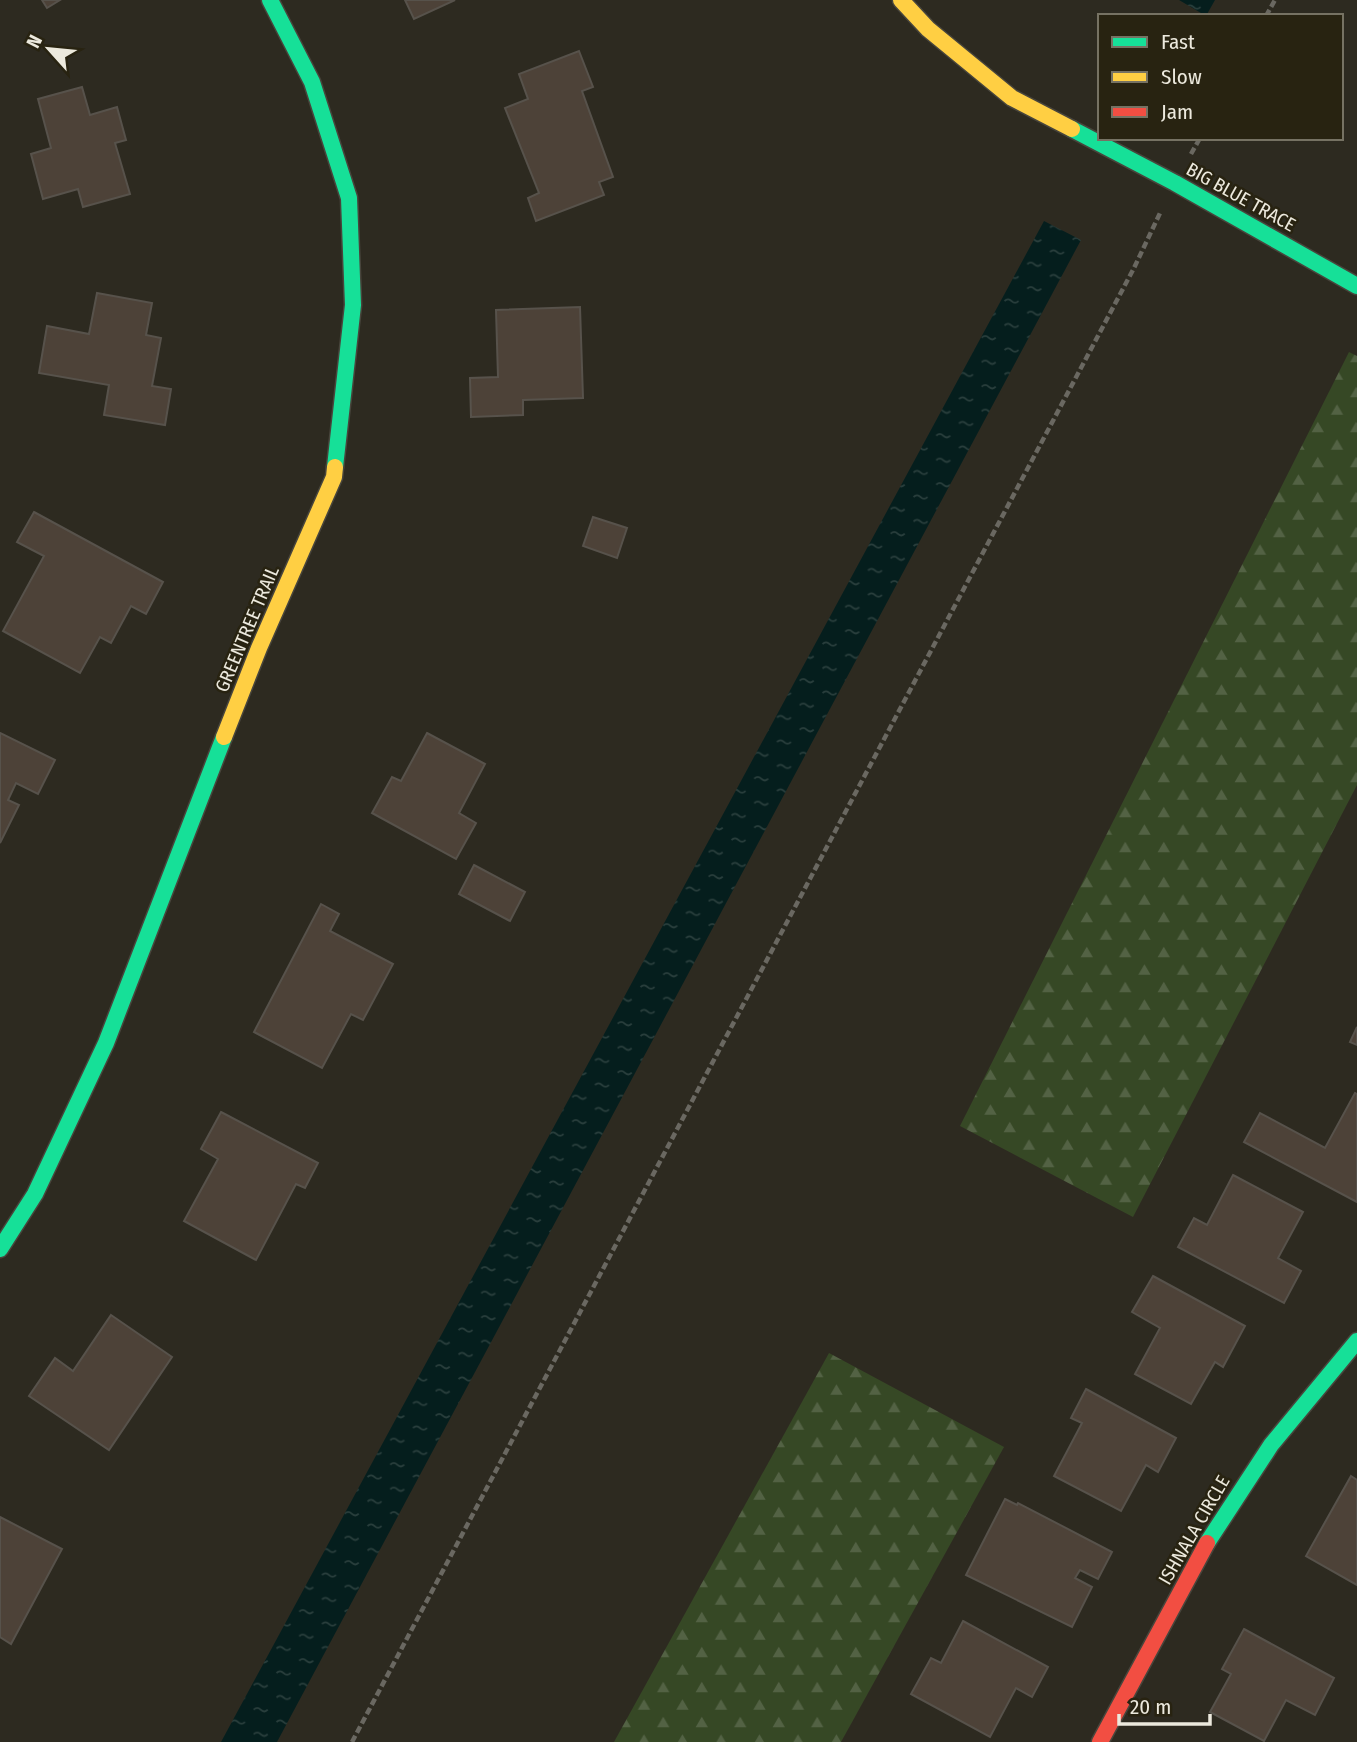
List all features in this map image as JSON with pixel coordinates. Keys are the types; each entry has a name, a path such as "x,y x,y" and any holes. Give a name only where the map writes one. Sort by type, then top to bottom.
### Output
{"street":[{"name":"GREENTREE TRAIL","path":"0,1249 35,1194 106,1043 259,648 334,477 353,305 349,198 312,82 270,0"},
{"name":"BIG BLUE TRACE","path":"901,0 929,29 1012,98 1175,183 1357,286"},
{"name":"ISHNALA CIRCLE","path":"1100,1742 1212,1536 1245,1482 1294,1414 1351,1347"}],"path":[{"path":"352,1742 1134,268 1199,140"}],"green space":[{"path":"1349,352 1357,356 1357,785 1133,1217 960,1126"},
{"path":"829,1353 1004,1447 841,1742 614,1742"}],"water":[{"path":"1179,0 1215,0 1207,14"},
{"path":"1044,221 1081,240 277,1742 221,1742"}],"building":[{"path":"42,0 60,0 47,8"},
{"path":"405,0 455,0 414,19"},
{"path":"579,51 593,87 582,91 613,177 599,182 604,195 536,221 528,198 539,193 505,108 528,99 519,74"},
{"path":"82,87 90,115 117,107 126,140 115,143 130,194 83,207 78,189 43,199 31,154 51,148 38,99"},
{"path":"97,293 152,303 146,335 161,338 152,386 171,389 165,425 104,415 109,385 39,373 47,326 89,334"},
{"path":"580,307 583,398 523,400 523,415 471,417 470,378 498,377 496,310"},
{"path":"34,512 163,582 146,614 131,606 111,643 100,637 80,673 3,631 44,556 17,542"},
{"path":"593,517 627,528 617,558 583,546"},
{"path":"0,733 55,760 38,794 16,783 8,800 19,805 0,843"},
{"path":"427,733 485,764 459,813 476,823 456,859 372,813 392,777 401,781"},
{"path":"474,865 525,892 510,921 459,894"},
{"path":"321,904 339,914 330,931 393,964 363,1020 351,1014 322,1068 254,1032"},
{"path":"1357,1027 1357,1045 1350,1042"},
{"path":"1355,1093 1357,1202 1244,1142 1260,1113 1325,1148"},
{"path":"221,1112 318,1163 305,1188 296,1184 256,1260 184,1221 218,1159 201,1149"},
{"path":"1233,1175 1303,1212 1278,1258 1301,1271 1284,1303 1178,1247 1194,1218 1207,1225"},
{"path":"1153,1276 1245,1326 1223,1367 1215,1362 1191,1404 1135,1374 1160,1328 1132,1312"},
{"path":"111,1315 172,1357 109,1450 29,1396 55,1358 73,1371"},
{"path":"1086,1389 1176,1438 1158,1472 1146,1465 1121,1511 1054,1476 1082,1423 1071,1418"},
{"path":"1351,1476 1357,1480 1357,1585 1306,1556"},
{"path":"1005,1499 1017,1505 1018,1503 1112,1552 1098,1579 1080,1570 1075,1578 1092,1587 1072,1627 966,1575"},
{"path":"0,1517 62,1549 11,1644 0,1637"},
{"path":"963,1621 1048,1667 1032,1697 1016,1688 990,1737 911,1694 931,1658 941,1663"},
{"path":"1244,1629 1334,1678 1315,1715 1286,1700 1264,1741 1210,1712 1231,1674 1222,1669"}],"traffic: fast":[{"path":"270,0 312,82 349,198 353,305 335,467"},
{"path":"1072,129 1175,183 1357,286"},
{"path":"0,1249 35,1194 106,1043 224,737"},
{"path":"1207,1543 1271,1445 1357,1341"}],"traffic: slow":[{"path":"901,0 928,29 1012,98 1072,129"},
{"path":"224,737 259,648 334,477 335,467"}],"traffic: jam":[{"path":"1100,1742 1207,1543"}]}
